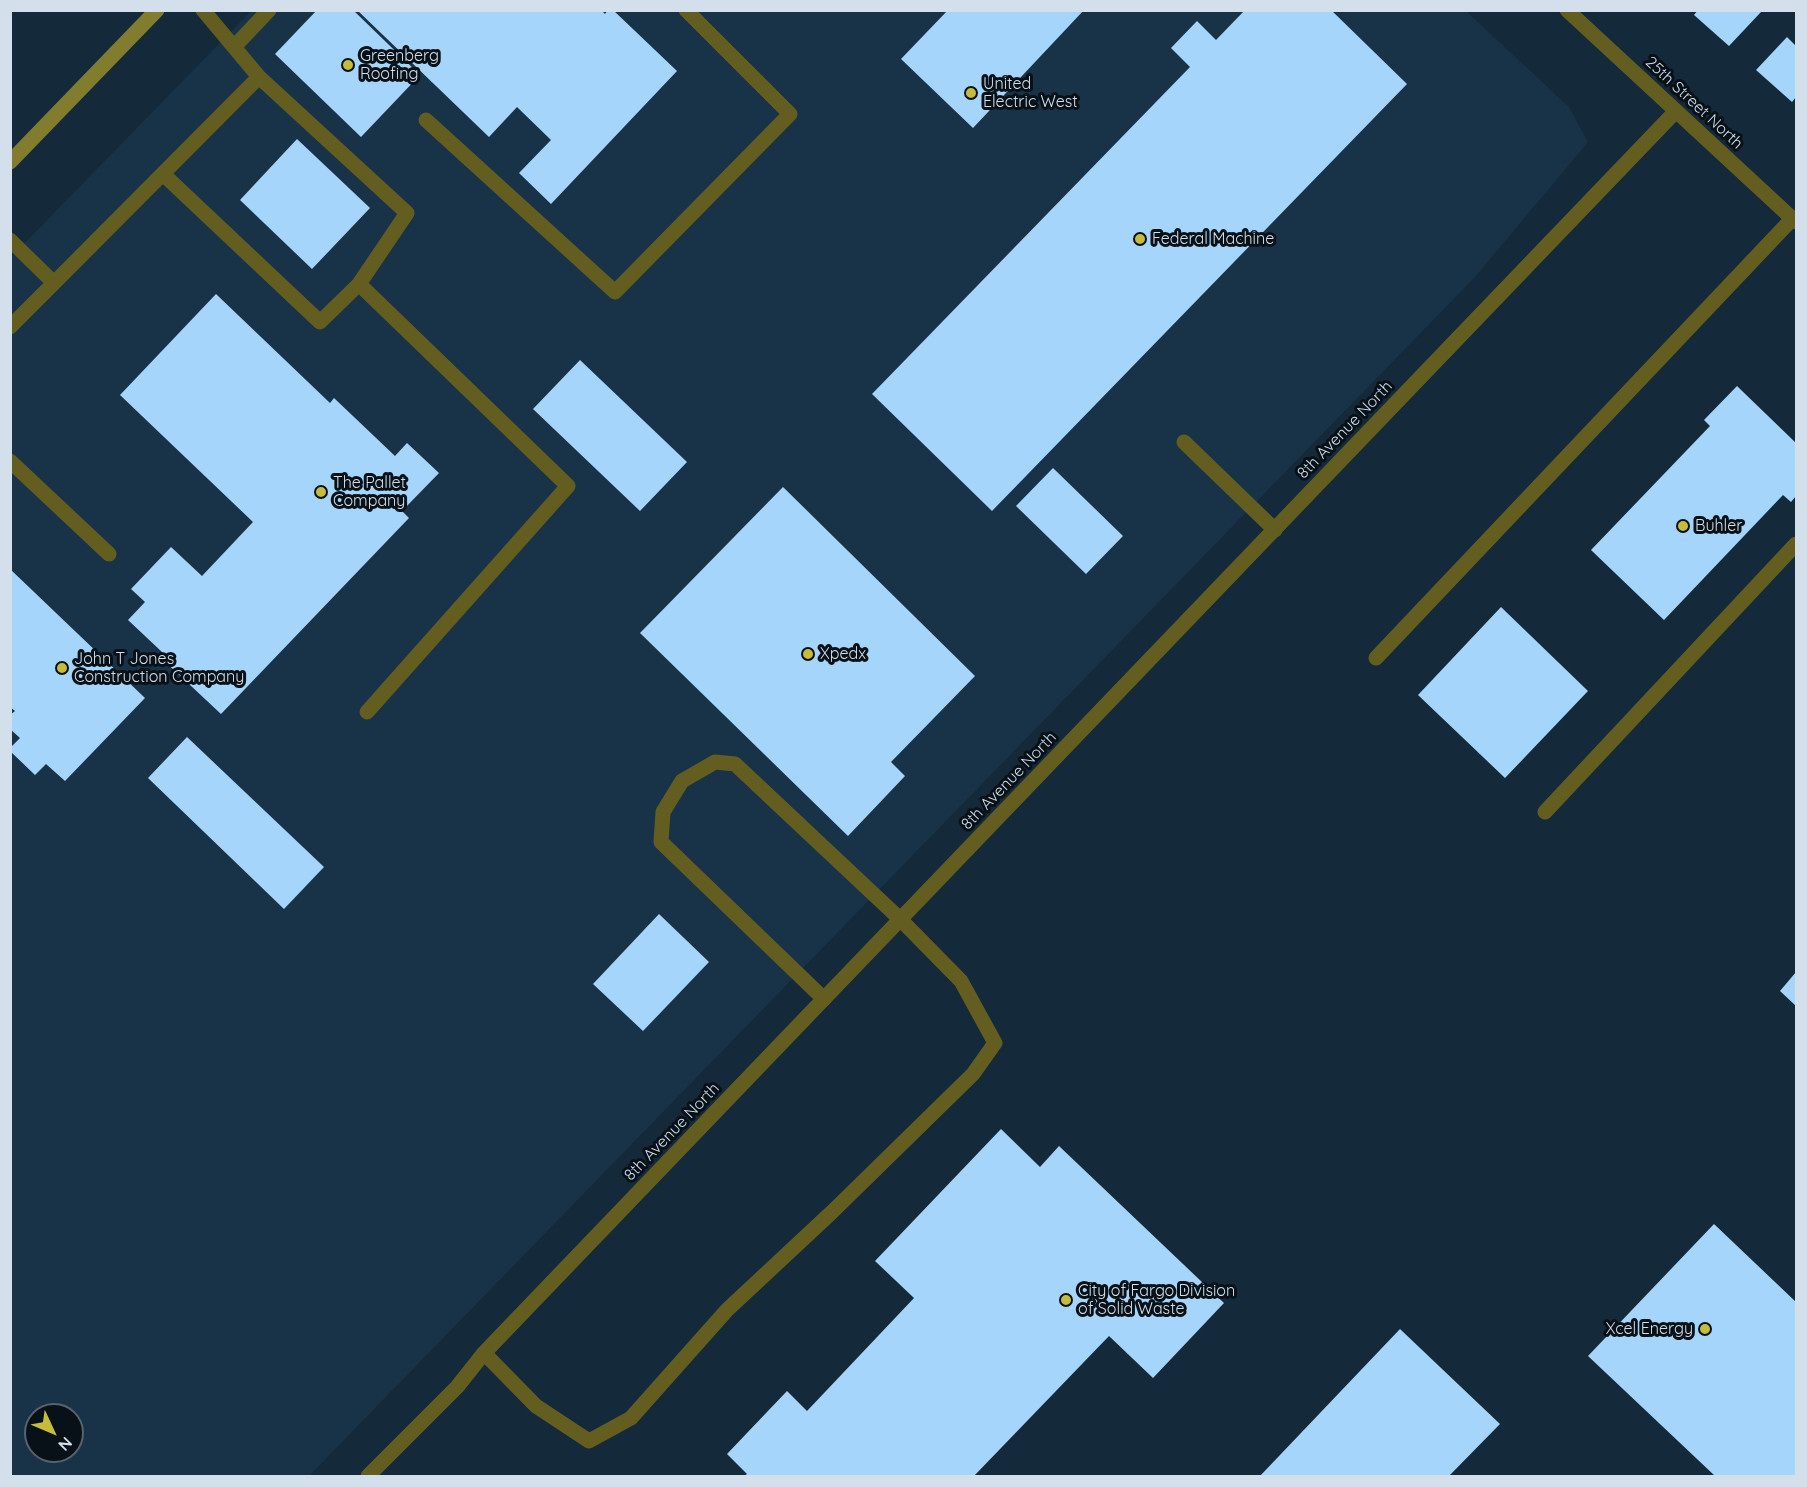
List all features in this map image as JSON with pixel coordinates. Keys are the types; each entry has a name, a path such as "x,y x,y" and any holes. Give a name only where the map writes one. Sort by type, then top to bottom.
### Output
{"main road":[{"path":"10,162 157,10"}],"street":[{"path":"163,174 320,322 359,284 407,213 260,77 203,10"},
{"path":"234,47 270,10"},
{"path":"426,120 615,292 790,114 686,10"},
{"name":"25th Street North","path":"1567,10 1795,220"},
{"path":"10,327 260,77"},
{"name":"8th Avenue North","path":"368,1476 457,1387 484,1353 1676,111"},
{"path":"1376,658 1795,220"},
{"path":"10,240 54,283"},
{"path":"359,284 568,486 367,712"},
{"path":"1184,442 1275,530"},
{"path":"10,461 109,554"},
{"path":"1545,812 1797,544"},
{"path":"484,1353 536,1406 589,1441 631,1418 727,1310 832,1212 973,1074 995,1043 961,981 900,919 735,764 715,762 682,781 663,813 661,842 824,999"}],"shaded area":[{"path":"251,11 1466,11 1569,107 1588,142 1475,277 309,1476 11,1476 10,258"}],"building":[{"name":"Greenberg Roofing","path":"317,10 353,10 420,75 361,137 275,54"},
{"path":"357,10 601,10 605,14 608,10 613,10 677,71 551,204 519,173 551,140 517,107 489,137"},
{"name":"United Electric West","path":"948,10 1084,10 973,128 901,59"},
{"name":"Federal Machine","path":"1245,10 1331,10 1407,84 992,511 872,394 1190,67 1171,48 1197,21 1216,40"},
{"path":"1698,10 1759,10 1761,12 1729,46 1694,15"},
{"path":"1787,37 1796,46 1796,97 1792,102 1756,70"},
{"path":"297,139 370,208 312,269 240,200"},
{"name":"The Pallet Company","path":"216,294 330,403 334,398 395,456 407,443 439,473 402,511 409,518 221,714 159,656 162,652 128,620 145,602 131,589 171,547 202,576 253,522 120,395"},
{"path":"580,360 687,462 640,511 533,409"},
{"name":"Buhler","path":"1737,386 1796,443 1796,496 1791,502 1783,495 1664,620 1591,550 1710,426 1704,420"},
{"path":"1053,468 1123,536 1086,574 1016,506"},
{"name":"Xpedx","path":"783,487 975,676 891,762 905,776 848,836 640,633"},
{"name":"John T Jones Construction Company","path":"10,569 145,698 65,781 46,764 35,775 10,751 10,748 20,738 10,729 10,715 15,711 10,707"},
{"path":"1501,607 1588,691 1505,778 1418,695"},
{"path":"187,737 324,867 284,909 148,778"},
{"path":"659,914 709,962 643,1031 593,984"},
{"path":"1796,972 1796,1006 1780,991"},
{"name":"City of Fargo Division of Solid Waste","path":"1001,1129 1040,1167 1059,1146 1224,1303 1153,1378 1109,1336 974,1476 744,1476 747,1474 727,1454 787,1391 807,1411 914,1298 875,1261"},
{"name":"Xcel Energy","path":"1714,1224 1796,1302 1796,1476 1715,1476 1588,1356"},
{"path":"1400,1329 1500,1424 1449,1476 1260,1476"}],"place":[{"name":"Greenberg Roofing","path":"348,65"},
{"name":"United Electric West","path":"971,93"},
{"name":"Federal Machine","path":"1140,239"},
{"name":"The Pallet Company","path":"321,492"},
{"name":"Buhler","path":"1683,526"},
{"name":"Xpedx","path":"808,654"},
{"name":"John T Jones Construction Company","path":"62,668"},
{"name":"City of Fargo Division of Solid Waste","path":"1066,1300"},
{"name":"Xcel Energy","path":"1705,1329"}]}
